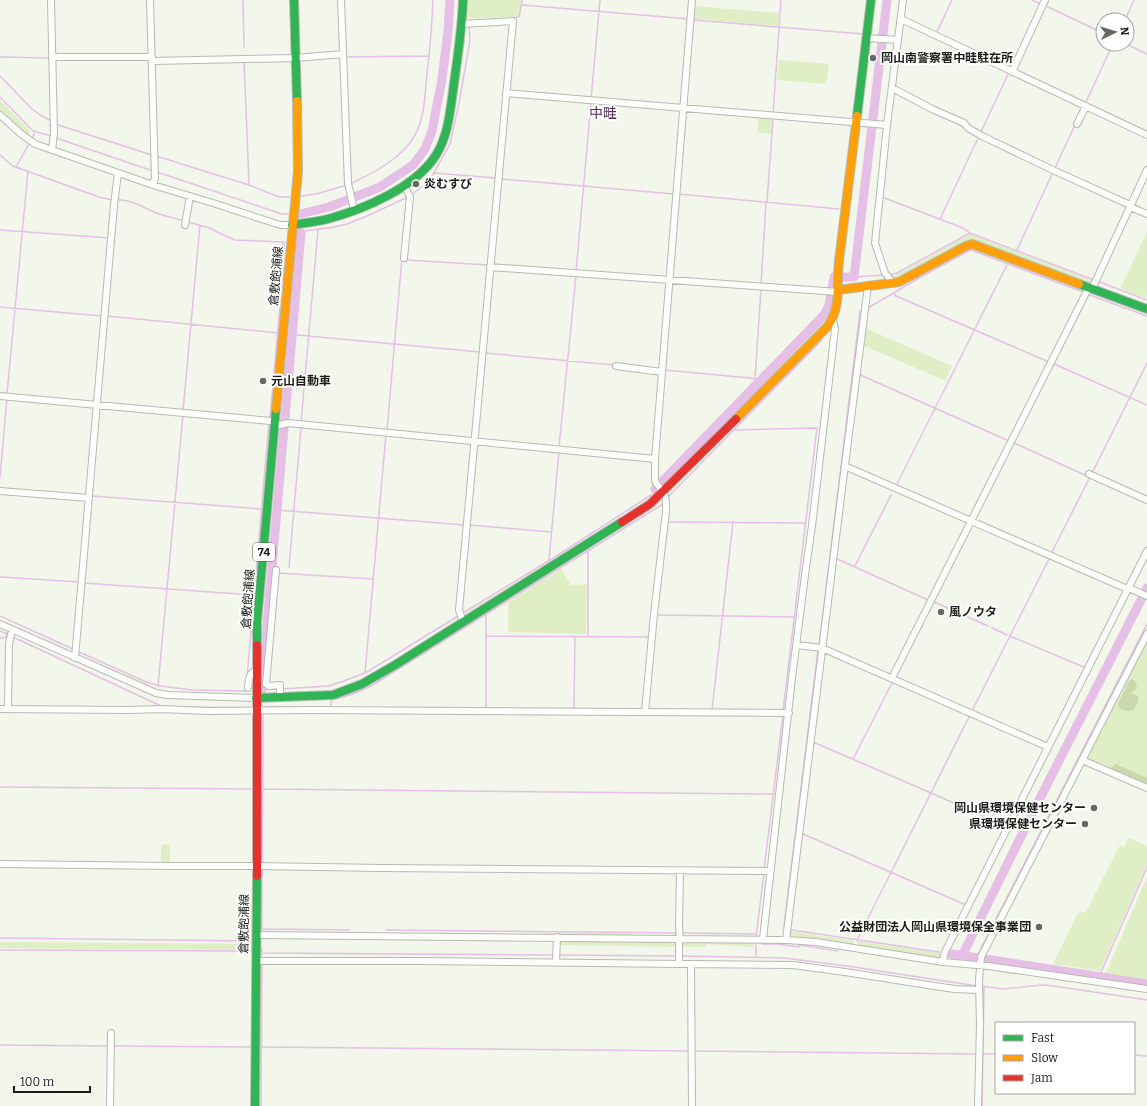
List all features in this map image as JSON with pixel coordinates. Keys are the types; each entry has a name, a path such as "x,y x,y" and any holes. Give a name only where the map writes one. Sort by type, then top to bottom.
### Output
{"street":[{"path":"51,0 52,150"},
{"path":"150,0 155,178 153,185"},
{"name":"倉敷飽浦線","path":"255,1106 256,935 261,866 261,698 256,671 257,622 276,423 298,153 294,0"},
{"path":"341,0 348,183 354,210"},
{"path":"0,115 30,141 153,185 280,225 292,225 325,220 379,199 404,185 425,169 432,161 444,138 449,120 459,51 467,23 463,0"},
{"path":"645,710 666,511 663,493 655,480 656,459 668,279 692,0"},
{"path":"0,624 11,634 76,653 151,692 159,694 261,698 280,692 333,694 354,687 385,671 461,617 650,504 663,493 833,320 836,311 835,291 838,277 871,0"},
{"path":"893,283 886,274 875,243 887,125 894,89 898,40 903,20 903,0"},
{"path":"1012,72 1045,0"},
{"path":"903,20 1147,135"},
{"path":"461,617 490,267 513,21 467,23"},
{"path":"866,38 898,40"},
{"path":"52,57 296,58 343,56"},
{"path":"894,89 964,123 968,128 982,136 1147,214"},
{"path":"506,93 887,125"},
{"path":"1077,124 1086,106"},
{"path":"892,678 1090,287 1147,170"},
{"path":"76,653 88,497 118,173"},
{"path":"404,185 409,196 404,258"},
{"path":"185,223 190,196"},
{"path":"490,267 835,291 893,283 904,280 972,244 1147,309"},
{"path":"786,940 820,649 868,286"},
{"path":"758,939 785,713 797,645 812,526 835,329 833,320"},
{"path":"616,366 661,372"},
{"path":"5,396 656,459"},
{"path":"844,467 1051,555 1127,590 1145,595"},
{"path":"1090,475 1147,500"},
{"path":"0,491 88,497"},
{"path":"943,962 944,954 1147,551"},
{"path":"276,572 266,684 269,686 280,685 280,692"},
{"path":"8,707 11,634"},
{"path":"978,1106 980,961 1147,634"},
{"path":"797,645 820,649 892,678 1048,747"},
{"path":"248,688 250,674 256,671"},
{"path":"0,709 8,707 261,710 645,710 785,713"},
{"path":"1082,760 1147,788"},
{"path":"0,864 680,872 766,871"},
{"path":"679,959 680,872"},
{"path":"256,935 786,940 816,942 943,962 980,961 988,966 1147,989"},
{"path":"556,958 557,937"},
{"path":"256,961 556,958 679,959 689,964 793,965 954,989 979,987"},
{"path":"689,964 691,966 692,1106"},
{"path":"110,1106 111,1033"}],"green space":[{"path":"465,0 521,0 518,16 464,19"},
{"path":"693,6 779,13 778,26 692,19"},
{"path":"779,60 829,64 827,81 825,84 777,80"},
{"path":"0,100 30,131 30,138 0,111"},
{"path":"761,116 772,117 771,134 757,132 759,118"},
{"path":"1147,232 1147,294 1145,298 1122,289 1121,287"},
{"path":"970,234 1093,281 1091,285 975,242 893,281 890,277"},
{"path":"833,293 835,295 831,314 820,330 744,407 739,407 823,319 830,308"},
{"path":"865,328 952,366 946,380 862,345"},
{"path":"600,530 601,533 468,616 463,615"},
{"path":"561,569 572,585 587,584 586,634 508,632 509,602"},
{"path":"1147,640 1147,786 1085,759"},
{"path":"1132,679 1135,681 1137,688 1131,693 1138,696 1138,701 1134,710 1127,711 1120,709 1118,704 1129,681"},
{"path":"1116,764 1147,778 1147,786 1113,770 1112,767"},
{"path":"1129,838 1147,846 1147,864 1100,971 1053,964 1078,913 1086,912 1120,845 1124,847"},
{"path":"170,844 170,864 161,864 161,845"},
{"path":"1147,877 1147,981 1105,975"},
{"path":"789,931 854,941 854,945 790,938"},
{"path":"540,933 632,933 631,936 542,935"},
{"path":"559,940 675,941 677,942 678,947 558,945"},
{"path":"682,941 754,942 754,944 752,947 706,944 705,947 681,947"},
{"path":"857,941 943,953 940,958 937,959 858,946"},
{"path":"0,942 249,944 249,949 0,948"}],"waterway":[{"path":"243,0 244,47"},
{"path":"350,184 378,170 395,158 410,143 415,135 423,113 433,0"},
{"path":"300,214 329,207 380,187 413,165 425,149 432,131 442,79 450,0"},
{"path":"512,18 519,17 522,0"},
{"path":"591,99 600,0"},
{"path":"773,114 781,0"},
{"path":"656,491 655,489 824,315 829,305 834,277 854,277 887,0"},
{"path":"904,18 906,0"},
{"path":"936,34 952,0"},
{"path":"1032,0 1041,4"},
{"path":"1129,12 1134,0"},
{"path":"522,5 689,19"},
{"path":"1046,6 1095,29"},
{"path":"469,21 483,20"},
{"path":"693,20 863,34"},
{"path":"895,88 903,22"},
{"path":"411,195 427,183 431,178 450,144 470,41 469,25"},
{"path":"1135,48 1147,54"},
{"path":"1085,104 1109,52"},
{"path":"345,57 429,56"},
{"path":"0,57 50,58"},
{"path":"244,60 249,184"},
{"path":"1010,69 1014,60"},
{"path":"981,132 1009,72"},
{"path":"0,76 32,109 51,121"},
{"path":"894,93 903,97"},
{"path":"0,97 33,131 51,136"},
{"path":"576,272 591,102"},
{"path":"767,202 773,118"},
{"path":"889,131 890,121"},
{"path":"50,126 51,122"},
{"path":"55,124 152,155"},
{"path":"1055,168 1075,125"},
{"path":"32,139 35,131"},
{"path":"940,219 979,136"},
{"path":"56,138 153,171"},
{"path":"16,167 30,142"},
{"path":"41,149 66,158"},
{"path":"0,155 13,166 99,197 112,200"},
{"path":"156,156 249,185 279,197 290,197"},
{"path":"7,394 28,171"},
{"path":"157,172 282,214 288,214"},
{"path":"1017,250 1053,172"},
{"path":"434,173 496,178"},
{"path":"501,179 674,194"},
{"path":"301,196 316,194 347,185"},
{"path":"678,194 839,209"},
{"path":"301,233 304,231 347,224 408,197"},
{"path":"882,197 963,228 970,233"},
{"path":"117,200 128,201 159,214 185,221"},
{"path":"761,285 766,203"},
{"path":"1133,204 1147,211"},
{"path":"302,213 302,220"},
{"path":"188,222 210,228 235,240 285,242"},
{"path":"183,411 200,225"},
{"path":"0,230 110,238"},
{"path":"301,422 318,230"},
{"path":"262,691 301,233"},
{"path":"889,275 897,273 970,233 1094,280"},
{"path":"270,419 285,249 282,242"},
{"path":"868,308 971,250 1083,292"},
{"path":"387,430 402,258"},
{"path":"406,260 488,265"},
{"path":"897,484 1008,263"},
{"path":"854,277 884,275"},
{"path":"559,447 576,276"},
{"path":"1097,281 1147,300"},
{"path":"755,379 761,289"},
{"path":"894,293 896,296 1049,362"},
{"path":"1087,294 1147,316"},
{"path":"0,307 102,316"},
{"path":"819,646 860,311 863,310"},
{"path":"107,316 278,333"},
{"path":"287,334 480,352"},
{"path":"668,497 822,340"},
{"path":"485,353 614,365"},
{"path":"1052,363 1147,405"},
{"path":"1092,473 1147,363"},
{"path":"664,370 750,378 755,379 759,383"},
{"path":"858,374 1009,441"},
{"path":"0,477 7,398"},
{"path":"158,686 183,415"},
{"path":"247,678 269,422"},
{"path":"289,567 301,427"},
{"path":"734,430 817,428 783,711"},
{"path":"365,673 386,434"},
{"path":"1012,442 1087,476"},
{"path":"549,560 559,451"},
{"path":"652,475 653,487"},
{"path":"1051,554 1090,477"},
{"path":"463,613 558,555 651,495"},
{"path":"855,566 891,495"},
{"path":"92,496 261,509"},
{"path":"331,707 331,700 365,689 376,683 663,504"},
{"path":"277,510 465,525"},
{"path":"668,522 806,523"},
{"path":"712,710 733,522"},
{"path":"470,525 551,532"},
{"path":"588,550 588,636"},
{"path":"972,711 1050,557"},
{"path":"835,558 928,600"},
{"path":"277,573 373,579"},
{"path":"0,577 80,582"},
{"path":"84,583 253,595"},
{"path":"962,956 1032,814 1147,588"},
{"path":"263,596 269,597"},
{"path":"932,601 988,626"},
{"path":"486,614 486,708"},
{"path":"656,615 794,617"},
{"path":"0,616 73,649"},
{"path":"282,689 328,686 367,672 458,616"},
{"path":"976,958 1147,624"},
{"path":"992,628 1007,635"},
{"path":"0,631 10,635"},
{"path":"0,638 7,637 7,634"},
{"path":"486,636 650,637"},
{"path":"1010,636 1086,668"},
{"path":"13,637 161,706 164,706"},
{"path":"574,709 575,637"},
{"path":"786,927 784,926 818,650"},
{"path":"77,651 146,682 160,686 193,690 245,691"},
{"path":"853,759 893,681"},
{"path":"266,689 278,689"},
{"path":"79,707 133,707"},
{"path":"182,707 250,708"},
{"path":"263,707 293,707"},
{"path":"262,864 263,712"},
{"path":"764,870 783,715"},
{"path":"813,742 931,793 970,715"},
{"path":"0,787 251,789"},
{"path":"262,789 773,794"},
{"path":"857,940 931,793 1006,826"},
{"path":"803,834 966,905"},
{"path":"1099,977 1147,867"},
{"path":"262,868 262,930"},
{"path":"756,937 764,873"},
{"path":"262,929 350,930"},
{"path":"789,929 939,952"},
{"path":"386,930 678,933"},
{"path":"683,933 756,934"},
{"path":"0,938 251,941"},
{"path":"756,941 756,957"},
{"path":"762,944 778,944 799,947 799,945 838,951"},
{"path":"262,949 262,953 555,955"},
{"path":"0,950 253,951"},
{"path":"947,953 1147,984"},
{"path":"559,955 677,956"},
{"path":"681,956 784,958 977,986"},
{"path":"261,1106 262,963"},
{"path":"981,986 1003,989 1042,985 1054,986 1147,1000"},
{"path":"982,1106 984,987"},
{"path":"0,1045 108,1046"},
{"path":"112,1046 250,1047"},
{"path":"259,1047 689,1051"},
{"path":"693,1051 975,1054"},
{"path":"984,1054 995,1054"},
{"path":"1135,1055 1147,1056"}],"traffic: fast":[{"path":"294,0 297,101"},
{"path":"292,225 328,219 372,203 388,196 402,187 427,167 440,148 446,132 460,34 463,0"},
{"path":"857,116 871,0"},
{"path":"1079,284 1147,309"},
{"path":"257,645 257,622 276,409"},
{"path":"256,698 333,695 362,684 395,665 622,522"},
{"path":"255,1106 257,876"}],"traffic: slow":[{"path":"276,409 298,171 297,101"},
{"path":"736,419 828,326 832,318 838,295 838,270 857,116"},
{"path":"838,290 899,282 972,244 1079,284"}],"traffic: jam":[{"path":"622,522 650,504 736,419"},
{"path":"257,645 257,876"}],"place":[{"name":"岡山南警察署中畦駐在所","path":"873,58"},
{"name":"炎むすび","path":"416,184"},
{"name":"元山自動車","path":"263,381"},
{"name":"風ノウタ","path":"941,612"},
{"name":"岡山県環境保健センター","path":"1094,808"},
{"name":"県環境保健センター","path":"1085,824"},
{"name":"公益財団法人岡山県環境保全事業団","path":"1039,927"}],"district":[{"name":"中畦","path":"603,113"}]}
